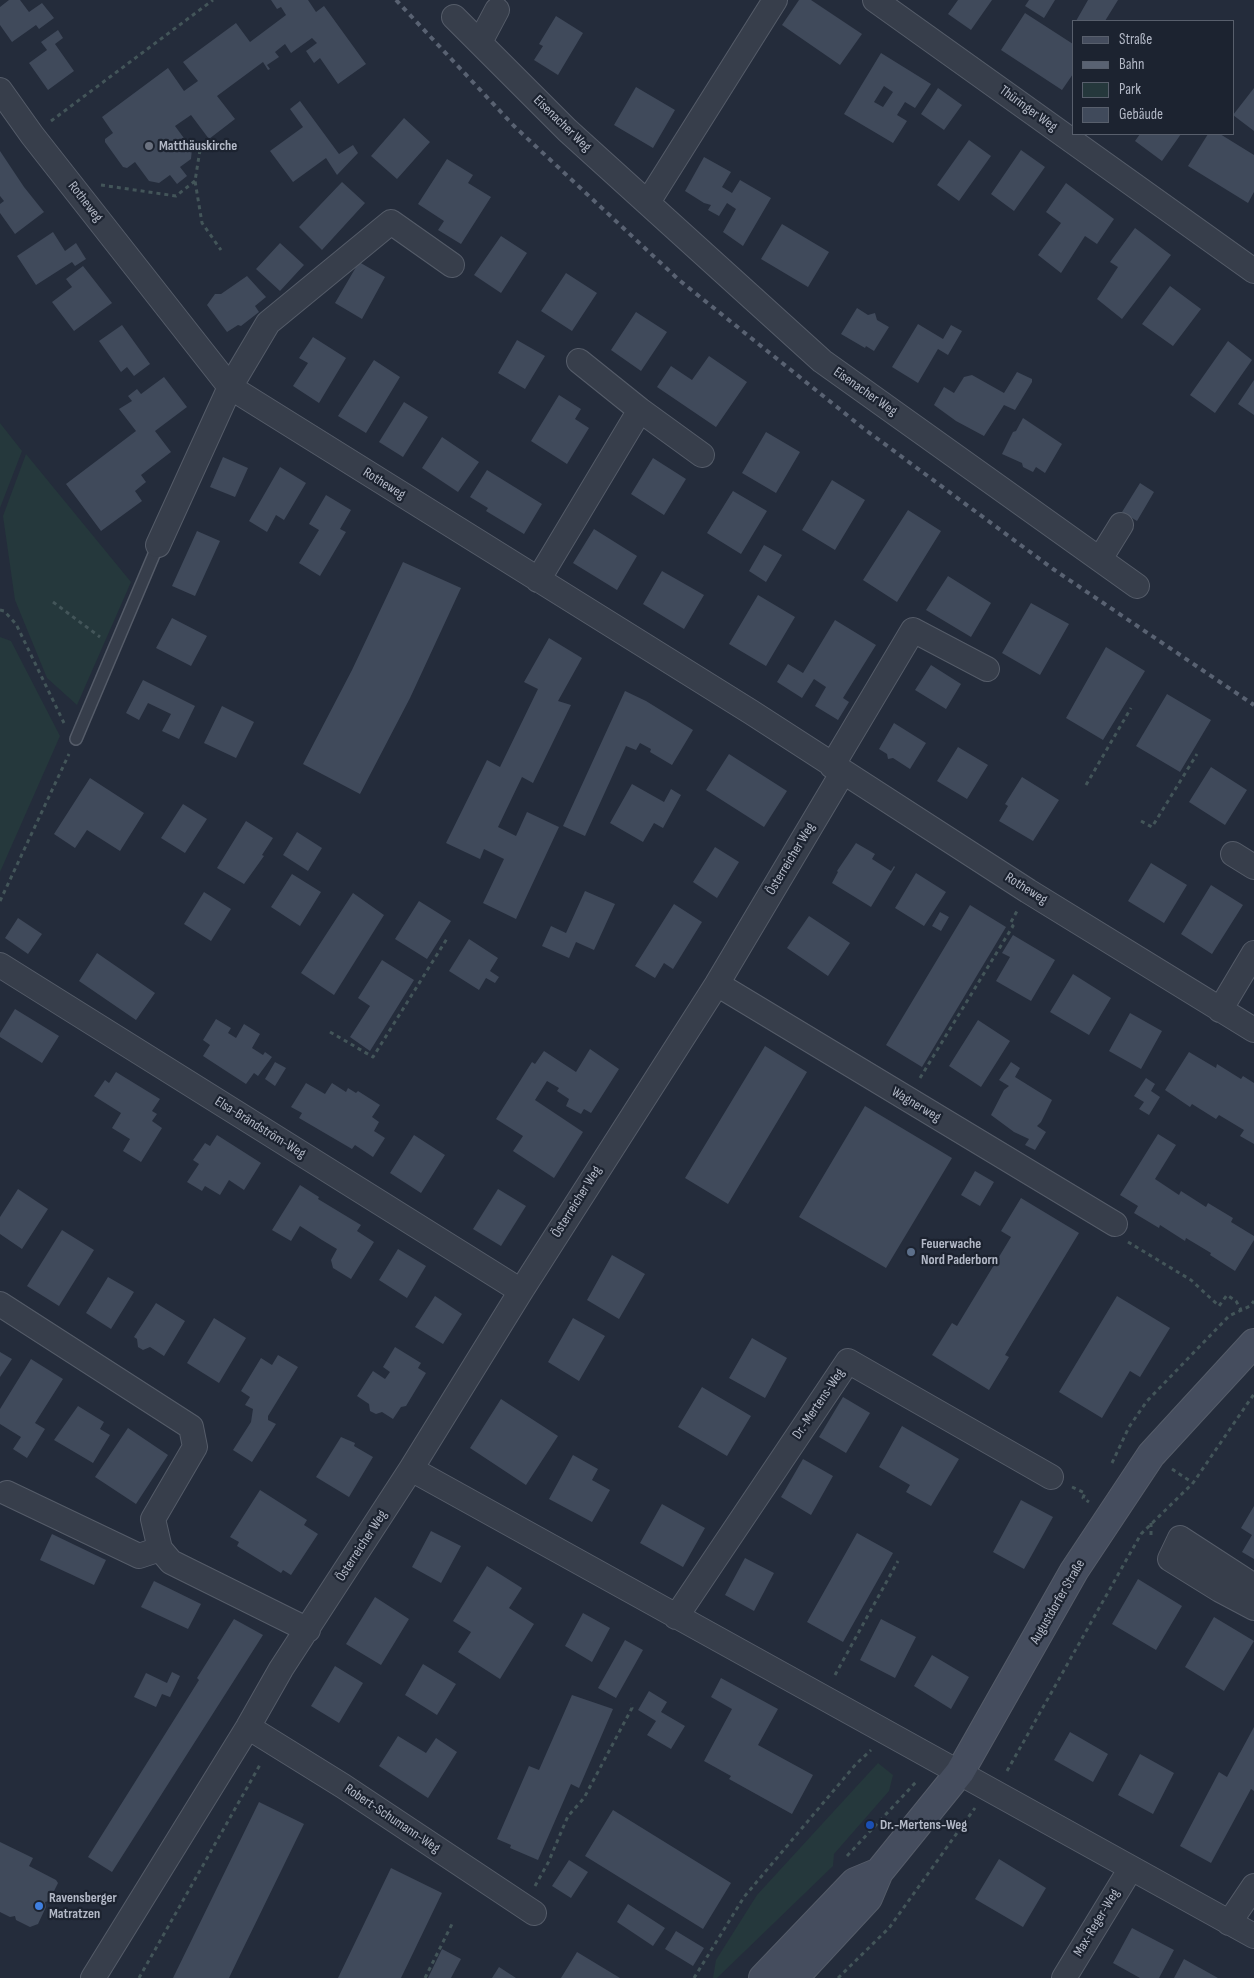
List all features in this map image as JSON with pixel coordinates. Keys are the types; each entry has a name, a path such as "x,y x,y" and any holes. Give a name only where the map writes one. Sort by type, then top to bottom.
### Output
{"street":[{"path":"648,202 775,0"},
{"name":"Thüringer Weg","path":"876,0 1254,271"},
{"path":"480,42 497,10"},
{"name":"Eisenacher Weg","path":"454,17 567,130 822,361 1138,586"},
{"name":"Rotheweg","path":"0,90 32,135 230,387 751,712 1028,891 1254,1030"},
{"path":"158,545 230,387 268,323 391,222 452,265"},
{"path":"579,361 640,410 702,455"},
{"path":"538,580 640,410"},
{"path":"1100,559 1121,525"},
{"path":"837,769 913,630 987,669"},
{"name":"Österreicher Weg","path":"93,1978 248,1727 281,1668 308,1630 411,1469 521,1290 717,984 837,769"},
{"path":"1233,854 1254,868"},
{"path":"1220,1010 1254,954"},
{"name":"Elsa-Brändström-Weg","path":"0,965 521,1290"},
{"name":"Wagnerweg","path":"717,984 1115,1224"},
{"path":"0,1304 191,1427 195,1447 154,1518 160,1548 171,1562 308,1630"},
{"name":"Augustdorfer Straße","path":"794,1978 868,1898 879,1872 960,1772 1074,1571 1151,1455 1254,1343"},
{"name":"Dr.-Mertens-Weg","path":"676,1616 848,1361 1051,1477"},
{"path":"411,1469 1254,1936"},
{"path":"7,1493 139,1556 160,1548"},
{"path":"1254,1586 1225,1581 1254,1608"},
{"name":"Robert-Schumann-Weg","path":"248,1727 343,1786 528,1909"},
{"name":"Max-Reger-Weg","path":"1064,1978 1130,1868"},
{"name":"Augustdorfer Straße","path":"763,1978 855,1882 879,1872"},
{"path":"1229,1923 1254,1886"}],"lane":[{"path":"76,739 158,545"}],"path":[{"path":"32,135 213,0"},
{"path":"200,150 194,181 202,223 221,250"},
{"path":"80,196 96,184 176,196 194,181"},
{"path":"53,602 114,647"},
{"path":"0,610 4,611 16,624 58,715 76,739 0,901"},
{"path":"1086,785 1131,708"},
{"path":"1141,821 1152,827 1197,754"},
{"path":"907,1099 1013,926 1010,924 1028,891"},
{"path":"330,1032 373,1057 448,937"},
{"path":"1115,1224 1122,1239 1191,1280 1218,1306 1227,1295 1236,1301 1241,1310"},
{"path":"1109,1468 1129,1427 1148,1401 1229,1316 1250,1306 1254,1301"},
{"path":"838,1978 889,1928 989,1789 1010,1769 1140,1534 1193,1483 1254,1394"},
{"path":"1085,1511 1094,1496"},
{"path":"822,1698 898,1561"},
{"path":"528,1909 568,1816 584,1798 632,1708 630,1704"},
{"path":"694,1978 744,1897 856,1764 871,1750 883,1730"},
{"path":"139,1978 272,1743"},
{"path":"842,1861 937,1759"},
{"path":"425,1978 452,1924"}],"green space":[{"path":"0,423 22,451 0,508"},
{"path":"26,454 131,582 77,705 47,678 15,600 3,516"},
{"path":"0,637 11,641 60,736 0,872"},
{"path":"878,1763 893,1775 889,1791 834,1854 833,1866 717,1978 713,1978 716,1960 757,1895"}],"building":[{"path":"9,0 20,0 29,12 42,3 54,18 39,29 36,25 12,42 0,25 0,7"},
{"path":"271,0 308,0 316,12 324,6 366,64 338,84 320,58 314,63 306,51 317,43 312,38 291,53 285,44 275,52 279,57 267,65 270,69 268,70 263,62 217,96 235,119 209,139 191,115 175,126 192,149 191,159 180,167 187,176 177,184 170,175 159,183 149,181 135,162 127,168 123,167 105,142 105,139 113,133 102,117 168,68 184,91 198,81 183,62 236,23 250,42 286,15 281,7 277,9"},
{"path":"799,0 811,0 862,34 840,65 782,25"},
{"path":"958,0 992,0 971,30 948,14"},
{"path":"1029,0 1055,0 1044,18 1025,6"},
{"path":"1088,0 1118,0 1106,20 1077,20"},
{"path":"1025,13 1072,43 1072,75 1062,90 1001,50"},
{"path":"556,16 583,33 558,75 534,60 543,46 539,44"},
{"path":"58,30 63,38 55,44 74,71 48,90 29,63 47,50 41,42"},
{"path":"881,53 931,84 915,108 905,102 897,115 907,121 893,143 844,114","holes":["884,86 893,92 883,107 874,102"]},
{"path":"636,87 675,110 653,148 614,125"},
{"path":"938,88 962,105 944,130 921,114"},
{"path":"1254,88 1254,131 1234,116"},
{"path":"300,101 339,154 353,145 358,153 337,175 326,158 293,182 270,151 303,127 290,109"},
{"path":"404,118 430,142 397,179 371,156"},
{"path":"1139,135 1180,135 1162,161 1135,141"},
{"path":"1207,135 1222,135 1254,155 1254,192 1248,203 1188,166"},
{"path":"969,140 991,156 959,201 937,185"},
{"path":"1021,150 1045,167 1014,211 991,194"},
{"path":"0,151 24,187 44,212 15,234 0,213 0,204 4,201 0,196"},
{"path":"704,157 731,172 722,187 732,193 740,180 771,198 743,246 723,232 736,209 727,203 719,216 708,210 711,205 704,203 685,191"},
{"path":"447,159 473,175 468,183 491,197 461,244 438,230 444,221 418,204"},
{"path":"342,182 365,203 322,250 299,227"},
{"path":"1066,183 1114,219 1097,244 1085,236 1061,273 1038,255 1061,223 1046,212"},
{"path":"782,224 829,252 808,287 761,259"},
{"path":"1135,228 1171,255 1122,319 1097,299 1118,267 1110,262"},
{"path":"53,232 65,251 76,243 86,259 75,266 72,262 36,285 17,256"},
{"path":"501,236 527,253 501,293 474,275"},
{"path":"280,243 304,265 280,291 256,269"},
{"path":"359,262 385,277 362,319 335,303"},
{"path":"83,266 112,303 74,331 52,302 72,287 66,279"},
{"path":"566,273 597,293 572,331 541,311"},
{"path":"247,276 266,297 255,306 259,312 241,326 238,325 227,332 207,305 215,294 221,294"},
{"path":"1170,286 1201,309 1173,346 1142,324"},
{"path":"857,308 868,315 875,313 877,320 889,327 874,351 841,334"},
{"path":"636,312 667,332 641,371 611,350"},
{"path":"918,324 943,339 951,325 962,331 948,355 938,349 918,383 892,367"},
{"path":"122,325 150,364 134,376 127,367 121,372 99,341"},
{"path":"313,337 346,358 319,403 293,386 308,363 299,358"},
{"path":"517,340 545,356 525,389 498,373"},
{"path":"1228,341 1252,360 1215,413 1190,395"},
{"path":"709,356 747,382 716,427 657,387 671,366 692,380"},
{"path":"374,360 400,377 366,433 338,416"},
{"path":"1017,372 1032,379 1032,382 1015,410 1004,405 984,436 956,421 934,405 944,387 954,393 964,377 972,375 1004,393"},
{"path":"164,377 187,407 155,431 171,452 141,475 146,482 135,491 142,501 101,531 66,484 136,431 119,409 132,401 128,396 137,389 141,394"},
{"path":"1254,380 1254,415 1238,404"},
{"path":"559,395 581,409 575,419 589,428 567,464 531,441"},
{"path":"404,402 428,417 403,457 379,442"},
{"path":"1023,418 1062,444 1045,473 1036,467 1033,472 1023,467 1022,463 1002,454 1013,432 1016,431"},
{"path":"766,432 800,452 776,493 742,473"},
{"path":"442,437 479,462 458,492 422,468"},
{"path":"223,457 248,468 235,497 210,487"},
{"path":"653,458 686,479 664,515 631,494"},
{"path":"280,467 306,483 284,520 276,515 267,532 249,521"},
{"path":"487,470 542,504 524,534 486,511 488,508 470,497"},
{"path":"832,480 865,500 835,550 802,530"},
{"path":"1140,483 1154,492 1137,521 1122,512"},
{"path":"733,491 767,511 741,554 707,533"},
{"path":"326,495 351,510 340,529 346,532 320,576 299,563 319,530 309,524"},
{"path":"908,510 941,531 897,602 863,580"},
{"path":"594,529 637,556 617,590 573,563"},
{"path":"197,531 220,541 195,596 172,586"},
{"path":"764,545 782,555 766,582 749,571"},
{"path":"403,562 461,588 410,698 360,794 303,764 352,670"},
{"path":"662,571 704,595 684,629 643,604"},
{"path":"948,576 991,603 971,637 926,610"},
{"path":"758,595 795,617 766,666 729,644"},
{"path":"1031,603 1069,624 1040,675 1002,653"},
{"path":"172,618 207,636 191,666 156,648"},
{"path":"835,620 876,645 843,698 849,702 838,720 815,706 826,687 814,679 802,698 777,682 788,664 803,673"},
{"path":"549,638 582,658 558,701 571,705 533,783 522,777 498,827 516,836 527,812 559,827 516,919 483,903 504,859 484,849 480,859 446,843 487,760 500,767 538,689 524,682"},
{"path":"1106,647 1145,671 1103,740 1066,718"},
{"path":"931,665 961,684 946,709 915,690"},
{"path":"143,680 195,706 179,739 162,731 171,714 148,703 139,720 126,713"},
{"path":"625,691 646,701 693,730 672,765 650,752 651,749 640,743 636,750 626,746 585,836 563,826"},
{"path":"1167,694 1211,720 1180,772 1136,746"},
{"path":"222,706 254,722 236,758 204,743"},
{"path":"894,723 926,743 910,769 893,758 888,759 887,754 879,749"},
{"path":"958,747 988,765 967,799 937,781"},
{"path":"729,754 787,791 764,827 706,790"},
{"path":"1211,767 1247,790 1225,825 1189,802"},
{"path":"1022,777 1059,800 1033,841 999,821 1008,806 1005,804"},
{"path":"90,778 144,813 120,851 87,830 75,848 54,834"},
{"path":"632,784 664,802 671,789 681,795 663,828 654,823 643,842 610,823"},
{"path":"183,804 207,819 185,853 161,838"},
{"path":"246,821 273,838 262,855 264,856 244,884 217,868"},
{"path":"297,832 322,848 308,871 283,855"},
{"path":"856,843 875,854 872,859 891,871 895,867 871,907 832,883 837,871"},
{"path":"715,847 739,862 717,898 693,882"},
{"path":"1151,863 1187,885 1164,923 1128,901"},
{"path":"916,873 946,892 924,926 895,908"},
{"path":"292,874 321,892 300,926 271,907"},
{"path":"1211,885 1243,905 1212,954 1181,934"},
{"path":"585,891 615,904 594,950 576,942 569,958 542,946 551,926 566,933"},
{"path":"204,892 231,909 211,941 184,924"},
{"path":"353,893 384,915 334,995 301,973"},
{"path":"419,901 451,921 427,959 395,939"},
{"path":"674,904 702,922 673,969 664,963 655,978 635,966"},
{"path":"970,905 1006,927 922,1067 886,1045"},
{"path":"940,912 949,917 941,931 932,926"},
{"path":"809,916 850,943 828,976 787,948"},
{"path":"18,918 42,934 28,954 5,938"},
{"path":"1013,935 1055,960 1031,1001 996,981 1010,957 1002,953"},
{"path":"469,939 498,958 490,971 499,977 495,983 486,978 479,990 449,971"},
{"path":"97,953 155,993 136,1020 79,981"},
{"path":"382,960 414,980 370,1051 350,1037 370,1006 358,998"},
{"path":"1073,974 1111,998 1089,1035 1050,1012"},
{"path":"15,1009 59,1036 42,1063 0,1037 0,1033"},
{"path":"1130,1013 1162,1031 1141,1069 1109,1051"},
{"path":"216,1019 231,1028 228,1033 236,1038 244,1024 260,1034 252,1048 263,1055 265,1052 272,1057 258,1076 254,1073 246,1084 203,1056 210,1045 203,1040"},
{"path":"978,1020 1010,1041 981,1087 949,1066"},
{"path":"765,1046 807,1072 728,1204 685,1178"},
{"path":"590,1049 619,1069 591,1113 584,1109 581,1114 566,1106 569,1099 557,1091 559,1088 547,1081 535,1100 583,1132 554,1178 513,1151 523,1136 496,1119 532,1062 535,1064 544,1051 576,1072"},
{"path":"1189,1052 1216,1068 1217,1064 1241,1079 1243,1076 1254,1083 1254,1144 1240,1136 1244,1130 1219,1115 1216,1119 1192,1104 1190,1107 1165,1090"},
{"path":"275,1062 286,1068 275,1086 265,1079"},
{"path":"1011,1062 1020,1068 1015,1077 1052,1100 1037,1126 1046,1132 1035,1150 1025,1145 1029,1139 1014,1132 991,1115 1004,1090 1009,1086 999,1080"},
{"path":"116,1072 160,1099 152,1111 157,1114 152,1121 162,1128 141,1162 123,1151 130,1139 112,1128 121,1113 94,1096 105,1080 109,1083"},
{"path":"1146,1078 1155,1084 1151,1091 1160,1097 1149,1115 1139,1109 1144,1102 1134,1096"},
{"path":"306,1083 325,1094 332,1083 346,1092 348,1088 356,1093 358,1091 380,1105 372,1117 379,1122 374,1131 385,1138 373,1157 355,1145 352,1149 299,1118 302,1113 291,1107"},
{"path":"865,1106 952,1158 886,1268 799,1217"},
{"path":"1158,1134 1176,1145 1155,1179 1179,1195 1181,1191 1206,1207 1208,1203 1233,1218 1231,1222 1254,1236 1254,1240 1235,1271 1210,1255 1211,1253 1186,1238 1185,1241 1160,1225 1159,1228 1134,1213 1138,1206 1120,1195"},
{"path":"217,1135 261,1163 244,1190 229,1180 220,1195 205,1186 202,1191 187,1182 199,1164 193,1160 205,1143 210,1146"},
{"path":"414,1135 445,1155 421,1193 390,1173"},
{"path":"975,1171 994,1182 980,1206 961,1195"},
{"path":"300,1185 319,1197 318,1199 361,1225 357,1231 374,1242 351,1279 333,1268 331,1260 337,1249 300,1226 291,1241 272,1230"},
{"path":"18,1189 48,1209 22,1249 0,1234 0,1217"},
{"path":"498,1189 526,1206 501,1246 473,1229"},
{"path":"1021,1198 1079,1233 1005,1355 1009,1357 989,1390 932,1355 952,1323 957,1326 1011,1237 1001,1231"},
{"path":"62,1230 94,1250 59,1306 27,1286"},
{"path":"398,1249 426,1266 407,1298 379,1280"},
{"path":"612,1255 645,1274 619,1319 587,1300"},
{"path":"108,1277 134,1292 111,1329 86,1313"},
{"path":"435,1296 462,1314 443,1344 415,1327"},
{"path":"1117,1296 1170,1328 1140,1377 1130,1371 1102,1418 1059,1392"},
{"path":"156,1303 185,1321 164,1356 150,1347 143,1350 138,1347 137,1339 134,1337"},
{"path":"214,1318 246,1338 219,1383 187,1363"},
{"path":"573,1318 605,1336 579,1381 548,1362"},
{"path":"752,1338 787,1358 765,1398 729,1378"},
{"path":"395,1347 421,1363 418,1368 426,1373 406,1406 401,1407 393,1419 382,1412 376,1414 370,1411 369,1404 357,1396 373,1371 385,1379 390,1372 383,1367"},
{"path":"0,1352 12,1359 0,1377"},
{"path":"278,1355 298,1367 268,1416 268,1420 276,1424 252,1462 233,1450 251,1422 253,1409 245,1405 250,1397 241,1391 261,1358 272,1365"},
{"path":"31,1359 63,1379 35,1423 45,1429 27,1458 13,1449 21,1437 0,1424 0,1409"},
{"path":"702,1387 751,1416 727,1456 678,1427"},
{"path":"843,1397 870,1413 846,1453 819,1437"},
{"path":"501,1399 558,1436 526,1485 470,1448"},
{"path":"78,1406 104,1422 100,1429 110,1435 93,1463 54,1440"},
{"path":"902,1426 959,1459 931,1506 906,1492 910,1485 879,1467"},
{"path":"128,1428 168,1455 136,1504 95,1477"},
{"path":"341,1437 355,1443 354,1446 373,1457 349,1497 316,1477"},
{"path":"573,1455 598,1469 592,1480 610,1490 592,1522 549,1499"},
{"path":"803,1459 833,1476 811,1515 781,1497"},
{"path":"260,1490 307,1520 304,1525 318,1534 291,1575 283,1570 281,1573 237,1546 239,1542 230,1537"},
{"path":"1021,1500 1053,1517 1024,1569 993,1552"},
{"path":"662,1504 705,1528 683,1567 640,1543"},
{"path":"1254,1506 1254,1559 1242,1552 1252,1535 1241,1528"},
{"path":"431,1531 461,1546 441,1583 412,1567"},
{"path":"857,1533 893,1553 843,1642 807,1622"},
{"path":"52,1534 106,1560 94,1585 40,1560"},
{"path":"745,1558 774,1573 754,1611 725,1595"},
{"path":"487,1566 522,1588 509,1608 534,1624 500,1679 458,1652 471,1632 453,1621"},
{"path":"1138,1579 1182,1606 1156,1650 1112,1624"},
{"path":"154,1581 201,1604 188,1629 141,1607"},
{"path":"375,1597 409,1619 381,1665 346,1644"},
{"path":"583,1613 610,1628 592,1662 565,1646"},
{"path":"1214,1617 1254,1641 1224,1691 1185,1667"},
{"path":"234,1619 263,1635 112,1872 88,1857 199,1680 197,1678"},
{"path":"881,1619 916,1637 895,1678 860,1660"},
{"path":"625,1640 643,1650 616,1698 598,1688"},
{"path":"932,1655 969,1677 951,1709 914,1686"},
{"path":"423,1664 456,1684 437,1715 405,1695"},
{"path":"335,1666 363,1683 339,1723 311,1706"},
{"path":"172,1672 180,1676 170,1697 162,1694 156,1707 134,1697 146,1673 167,1683"},
{"path":"721,1678 778,1709 758,1745 813,1775 792,1814 729,1779 731,1776 704,1761 732,1709 711,1697"},
{"path":"649,1691 667,1702 661,1712 685,1726 671,1749 647,1735 656,1721 638,1710"},
{"path":"572,1695 613,1709 579,1788 571,1784 538,1860 510,1848 511,1845 497,1839 529,1766 539,1770"},
{"path":"1254,1727 1254,1791 1251,1789 1211,1863 1180,1846 1219,1772 1227,1777"},
{"path":"1070,1732 1108,1754 1093,1782 1054,1760"},
{"path":"398,1736 426,1753 436,1738 457,1752 428,1798 379,1766"},
{"path":"1140,1754 1174,1773 1153,1814 1118,1795"},
{"path":"259,1802 304,1824 229,1978 173,1978"},
{"path":"613,1810 731,1883 703,1929 585,1856"},
{"path":"0,1842 33,1858 29,1866 56,1880 58,1883 49,1901 45,1902 46,1907 38,1924 30,1927 16,1920 15,1916 10,1917 0,1912"},
{"path":"999,1859 1046,1888 1023,1927 975,1899"},
{"path":"569,1860 588,1872 571,1898 552,1886"},
{"path":"391,1868 442,1893 401,1978 338,1978"},
{"path":"628,1904 665,1928 653,1946 617,1922"},
{"path":"1132,1928 1174,1950 1159,1978 1140,1978 1113,1963"},
{"path":"676,1931 704,1948 693,1966 665,1949"},
{"path":"442,1949 461,1959 451,1978 428,1978"},
{"path":"577,1952 620,1978 561,1978"},
{"path":"1184,1959 1218,1978 1174,1978"},
{"path":"499,1967 516,1978 492,1978"}],"railway":[{"path":"396,0 514,126 679,280 863,428 1053,569 1254,705"}],"place":[{"name":"Matthäuskirche","path":"149,146"},
{"name":"Feuerwache Nord Paderborn","path":"911,1252"},
{"name":"Dr.-Mertens-Weg","path":"870,1825"},
{"name":"Ravensberger Matratzen","path":"39,1906"}]}
